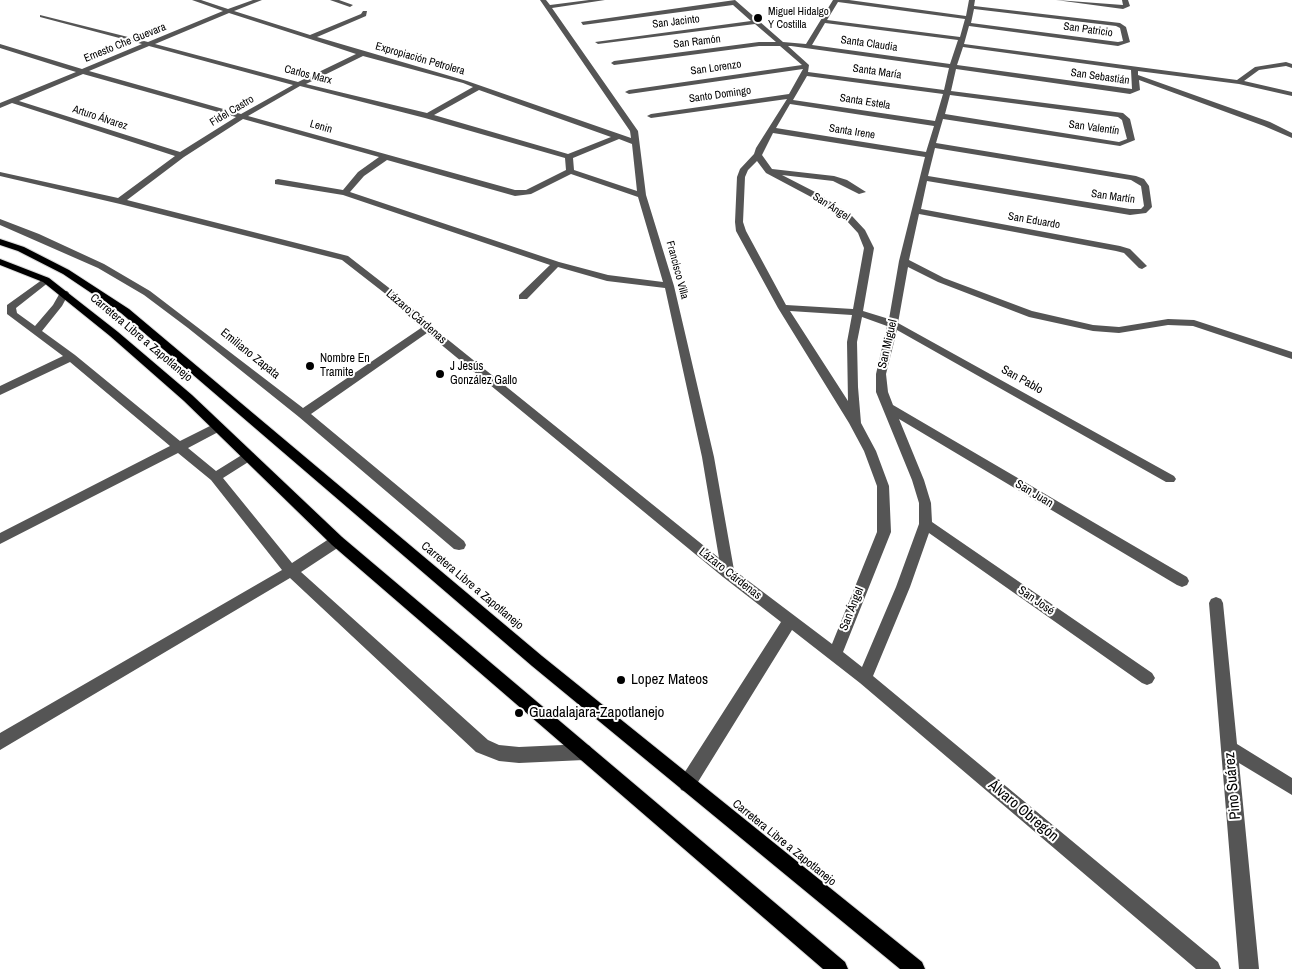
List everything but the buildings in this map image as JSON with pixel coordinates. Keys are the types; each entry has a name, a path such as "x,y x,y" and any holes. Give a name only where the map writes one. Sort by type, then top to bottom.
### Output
{"main road":[{"name":"Carretera Libre a Zapotlanejo","path":"0,242 21,249 66,272 125,311 530,655 915,969"},
{"name":"Carretera Libre a Zapotlanejo","path":"0,262 46,280 64,293 188,398 338,541 838,969"}],"street":[{"name":"Expropiación Petrolera","path":"195,0 477,88 617,137 637,142"},
{"name":"Ernesto Che Guevara","path":"0,106 228,11 259,0"},
{"path":"333,0 350,5"},
{"path":"546,4 602,0"},
{"path":"808,46 836,0 968,21"},
{"path":"1059,0 1123,7 1128,6 1126,0"},
{"path":"583,23 734,2 780,41 806,70 760,148 758,155"},
{"name":"San Miguel","path":"865,678 903,587 926,524 925,503 918,480 887,407 882,392 881,374 894,324 904,261 929,155 972,3"},
{"name":"San Patricio","path":"968,21 1118,44 1127,42 1123,27 1118,24 972,3"},
{"name":"Francisco Villa","path":"546,4 634,131 637,142 642,194 669,286 708,457 728,573"},
{"path":"312,37 364,15 365,12"},
{"name":"Carlos Marx","path":"42,16 428,116 569,157"},
{"name":"Santa Claudia","path":"823,21 961,42"},
{"name":"San Jacinto","path":"598,42 757,22"},
{"name":"Santa Claudia","path":"780,41 953,66"},
{"name":"San Ramón","path":"614,62 780,41"},
{"name":"San Sebastián","path":"953,66 1130,92 1136,90 1134,72 961,42"},
{"name":"Lenin","path":"0,46 82,72 515,193 528,192 570,172"},
{"name":"Fidel Castro","path":"120,201 181,155 241,117 299,84 363,53"},
{"path":"1239,82 1246,74 1257,68 1290,64"},
{"name":"San Lorenzo","path":"629,92 806,70"},
{"name":"Santa María","path":"806,70 947,93"},
{"path":"1134,72 1239,82 1292,94"},
{"path":"1134,72 1267,124 1292,136"},
{"path":"428,116 477,88"},
{"path":"1284,92 1292,101"},
{"name":"San Valentín","path":"939,120 1120,144 1130,140 1126,119 1120,115 947,93"},
{"name":"Santo Domingo","path":"651,116 790,99"},
{"name":"Santa Estela","path":"790,99 939,120"},
{"name":"Arturo Álvarez","path":"12,101 181,155"},
{"name":"Santa Irene","path":"772,130 929,155"},
{"path":"617,137 569,157 570,172 642,194"},
{"name":"San Martín","path":"924,178 1130,212 1143,211 1148,207 1145,186 1141,181 1133,178 932,145"},
{"name":"San Ángel","path":"835,654 884,532 883,486 870,450 855,423 783,308 741,232 739,222 740,177 744,169 758,155 769,171 844,214 856,225 869,248 852,342 852,387 855,423"},
{"path":"345,193 361,174 385,157"},
{"path":"769,171 834,179 862,192"},
{"name":"Lázaro Cárdenas","path":"0,174 120,201 345,258 390,293 427,328 728,573 835,654"},
{"path":"278,182 345,193 556,264 607,278 669,286"},
{"name":"San Eduardo","path":"916,211 1117,248 1127,251 1142,266"},
{"name":"Emiliano Zapata","path":"0,222 93,262 147,293 304,414 459,546"},
{"path":"904,261 941,280 1029,314 1093,328 1118,330 1168,322 1194,323 1292,356"},
{"path":"523,297 556,264"},
{"path":"46,280 11,307 12,314 71,356 215,477 291,571 482,746 499,753 519,755 584,752"},
{"path":"36,331 57,306 64,293"},
{"name":"San Pablo","path":"783,308 857,312 894,324 1170,479"},
{"path":"304,414 427,328"},
{"path":"0,391 71,356"},
{"name":"San Juan","path":"887,407 1182,581"},
{"path":"0,539 218,427"},
{"path":"215,477 248,456"},
{"name":"San José","path":"926,524 1147,678"},
{"path":"0,742 291,571 338,541"},
{"name":"Pino Suárez","path":"1216,603 1249,969"},
{"path":"687,784 790,620"},
{"name":"Álvaro Obregón","path":"835,654 1211,969"},
{"path":"1230,748 1292,787"}],"place":[{"name":"Miguel Hidalgo Y Costilla","path":"758,18"},
{"name":"Nombre En Tramite","path":"310,366"},
{"name":"J Jesús González Gallo","path":"440,374"},
{"name":"Lopez Mateos","path":"621,680"},
{"name":"Guadalajara-Zapotlanejo","path":"519,713"}]}
